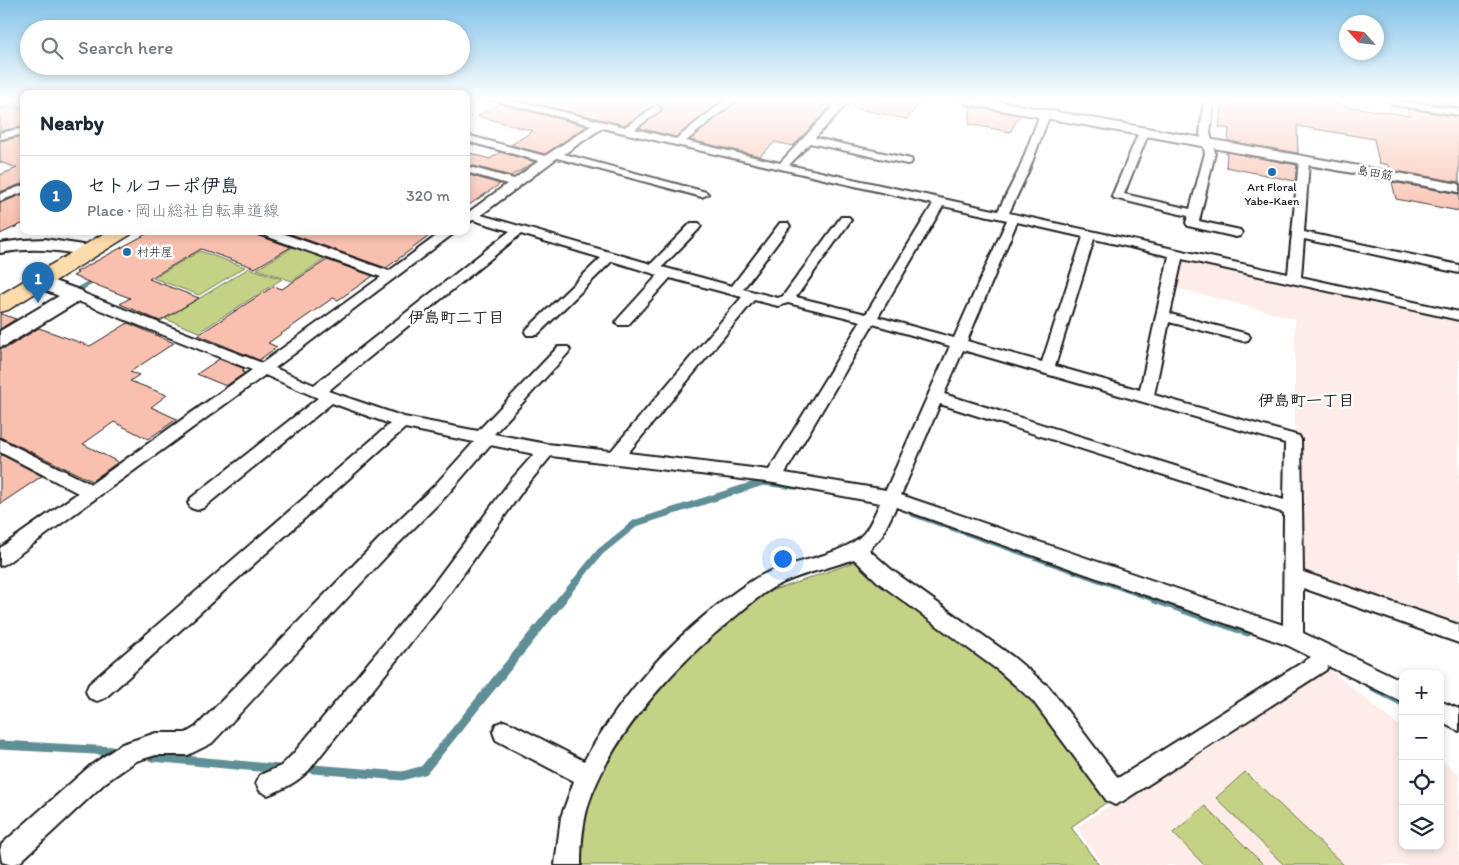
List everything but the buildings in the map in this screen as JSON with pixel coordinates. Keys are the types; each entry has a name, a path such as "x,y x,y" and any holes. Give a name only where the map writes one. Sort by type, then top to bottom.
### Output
{"highway":[{"path":"0,305 38,281 86,243 111,235"},
{"path":"0,291 38,281"}],"main road":[{"path":"38,281 76,295"},
{"path":"0,340 76,295"}],"street":[{"path":"477,140 702,194"},
{"path":"470,217 577,140"},
{"path":"672,140 1089,236 1459,316"},
{"path":"782,167 808,140"},
{"path":"810,140 908,161"},
{"path":"568,865 569,836 578,802 589,776 629,709 655,677 684,646 713,621 765,582 791,571 857,550 869,540 891,498 935,397 1007,217 1035,140"},
{"path":"1141,140 1118,196 1194,214"},
{"name":"島田筋","path":"1192,140 1459,188"},
{"path":"1207,143 1210,152 1192,222 1236,233"},
{"path":"1294,280 1304,161"},
{"path":"470,170 516,183"},
{"path":"0,198 20,190"},
{"path":"774,477 940,202"},
{"path":"470,218 734,291 778,302 788,299 870,319 1293,440 1294,638"},
{"path":"788,299 845,220"},
{"path":"653,269 694,226"},
{"path":"734,291 784,226"},
{"path":"197,502 517,231"},
{"path":"1297,234 1459,269"},
{"path":"275,235 391,276"},
{"path":"0,558 264,369 446,235"},
{"path":"1047,369 1089,236"},
{"path":"0,248 35,243 86,243"},
{"path":"1146,397 1176,255"},
{"path":"532,332 609,257"},
{"path":"623,322 667,274"},
{"path":"76,295 264,369 323,395 402,422 547,450 774,477 891,498 1294,638 1399,690"},
{"path":"614,458 751,295"},
{"path":"1162,316 1243,337"},
{"path":"11,853 98,774 130,752 156,744 188,744 204,735 384,545 440,491 483,438 562,350"},
{"path":"935,397 1292,509"},
{"path":"97,690 402,422"},
{"path":"0,445 91,492"},
{"path":"268,783 289,774 301,762 442,588 517,485 547,450"},
{"path":"857,550 886,577 1006,664 1041,694 1115,793 1319,663 1323,652"},
{"path":"1293,577 1459,634"},
{"path":"1444,713 1459,720"},
{"path":"504,732 589,776"}],"shaded area":[{"path":"1183,260 1369,300 1459,322 1459,630 1302,576 1300,437 1295,434 1295,319 1177,288 1173,285 1178,262"},
{"path":"1326,667 1399,726 1399,850 1444,850 1444,762 1459,774 1459,865 1104,865 1076,827"}],"green space":[{"path":"293,247 327,258 292,281 257,269"},
{"path":"200,251 245,267 199,295 153,278"},
{"path":"249,268 282,279 199,332 165,319"},
{"path":"858,561 1037,698 1110,800 1071,827 1099,865 581,865 583,831 592,797 607,763 627,729 650,697 676,667 733,615 762,595"},
{"path":"1245,772 1344,865 1284,865 1216,798"},
{"path":"1205,806 1264,865 1204,865 1173,833"}],"waterway":[{"path":"79,289 97,279"},
{"path":"561,600 600,552 636,523 763,482 794,486"},
{"path":"912,513 1158,600"},
{"path":"313,769 402,776 424,770 562,599"},
{"path":"1155,599 1248,632"},
{"path":"1373,687 1399,700"},
{"path":"0,745 114,751"},
{"path":"152,757 279,769"}],"place":[{"name":"Art Floral Yabe-Kaen","path":"1272,172"},
{"name":"村井屋","path":"127,252"},
{"name":"セトルコーポ伊島","path":"38,303"}],"district":[{"name":"伊島町二丁目","path":"456,317"},
{"name":"伊島町一丁目","path":"1306,400"}]}
